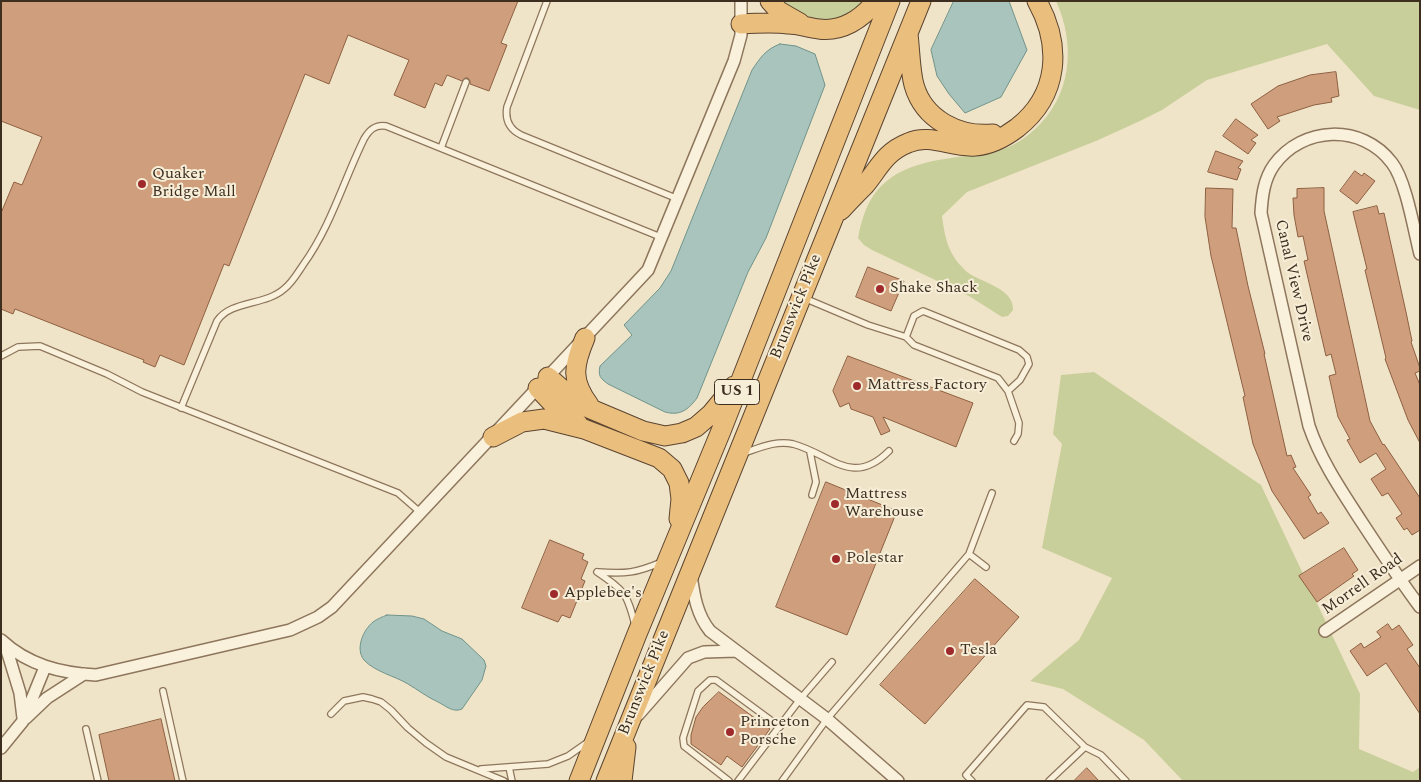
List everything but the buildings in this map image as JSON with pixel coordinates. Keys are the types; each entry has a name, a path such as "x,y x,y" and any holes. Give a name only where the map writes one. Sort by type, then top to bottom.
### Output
{"highway":[{"path":"770,1 779,11 803,25"},
{"path":"741,24 773,23 803,25 822,30 838,28 846,26 863,15 876,1"},
{"name":"Brunswick Pike","path":"579,781 743,375 890,1"},
{"name":"Brunswick Pike","path":"606,781 921,1"},
{"path":"832,220 866,183 887,154 908,142 924,139 962,146 984,144 1002,138 1022,123 1038,107 1049,85 1053,57 1050,35 1037,1"},
{"path":"908,34 916,89 923,104 938,120 952,128 978,135 1003,132 1022,123"},
{"path":"584,338 577,359 576,382 580,393 593,410"},
{"path":"543,382 593,410 649,433 664,436 675,435 693,429 704,420 743,375"},
{"path":"543,382 556,407 584,429"},
{"path":"493,437 514,425 536,419 544,419 584,429 659,458 672,469 679,483 681,498 676,541"},
{"path":"622,781 628,726"}],"street":[{"path":"3,642 24,658 45,667 96,675 299,627 318,617 332,606 493,437 648,270 663,238 734,61 741,24 741,1"},
{"name":"Canal View Drive","path":"1420,254 1418,238 1400,176 1392,163 1370,143 1343,134 1311,137 1296,144 1273,166 1266,180 1262,196 1262,220 1308,426 1327,469 1420,607"},
{"name":"Morrell Road","path":"1326,631 1420,566"},
{"path":"690,571 694,598 704,623 710,631 801,698 898,781"},
{"path":"3,642 20,693 23,721"},
{"path":"628,726 688,658 704,652 736,651"},
{"path":"23,721 45,667"},
{"path":"1,748 23,721 47,698 84,674"}],"lane":[{"path":"547,1 507,107 506,116 509,125 518,134 678,199"},
{"path":"441,148 466,82"},
{"path":"181,408 221,315 233,309 279,294 296,276 310,256 329,223 358,151 368,132 374,127 386,126 663,238"},
{"path":"801,296 868,325 906,337 914,345 998,378 1008,391 1018,423 1018,434 1014,442"},
{"path":"906,337 914,316 923,311 1019,350 1027,357 1029,364 1020,380 1008,391"},
{"path":"1,356 18,347 40,346 107,374 142,392 398,493 420,513"},
{"path":"737,455 769,444 794,444 844,466 858,469 870,466 889,451"},
{"path":"810,452 816,482 812,495"},
{"path":"782,781 827,719 969,554 992,493"},
{"path":"969,554 986,567"},
{"path":"637,634 628,599 617,585 598,572 623,574 645,569 668,559"},
{"path":"738,781 801,698 832,662"},
{"path":"729,781 684,746 683,738 698,691 704,684 710,680 716,680 780,727"},
{"path":"162,691 183,781"},
{"path":"331,714 344,701 363,697 381,702 408,728 439,752 461,764 479,769 504,781"},
{"path":"972,781 966,775 1027,705 1044,707 1085,746 1101,755 1126,781"},
{"path":"86,729 98,781"},
{"path":"479,769 536,766 560,760 598,735"},
{"path":"1050,781 1085,746"},
{"path":"509,767 512,781"}],"green space":[{"path":"777,1 868,1 841,22 809,21"},
{"path":"1056,1 1420,1 1420,110 1374,96 1327,44 1207,80 1162,110 1140,121 1096,141 967,192 942,216 949,248 958,263 967,272 1003,291 1008,296 1013,310 1008,316 1002,317 969,296 872,250 858,238 862,220 873,196 892,177 917,165 1006,148 1027,136 1047,116 1063,86 1067,69 1066,35"},
{"path":"1094,372 1261,485 1360,694 1359,749 1413,772 1420,767 1420,781 1183,781 1144,740 1063,689 1030,681 1079,640 1112,578 1042,548 1062,444 1053,434 1061,375"}],"water":[{"path":"954,1 1009,1 1027,50 1001,97 965,113 937,76 931,50"},
{"path":"780,44 796,46 815,54 825,85 766,238 748,272 697,398 683,411 675,413 665,412 608,384 600,377 600,366 632,335 624,325 660,288 671,271 752,70 767,51"},
{"path":"387,615 412,616 424,619 442,631 462,639 484,660 486,666 482,680 462,709 450,708 430,698 403,681 374,668 364,660 360,651 363,635 369,625"}],"place":[{"name":"Quaker Bridge Mall","path":"142,184"},
{"name":"Shake Shack","path":"880,289"},
{"name":"Mattress Factory","path":"857,386"},
{"name":"Mattress Warehouse","path":"835,504"},
{"name":"Polestar","path":"836,559"},
{"name":"Applebee's","path":"554,594"},
{"name":"Tesla","path":"950,651"},
{"name":"Princeton Porsche","path":"730,732"}]}
